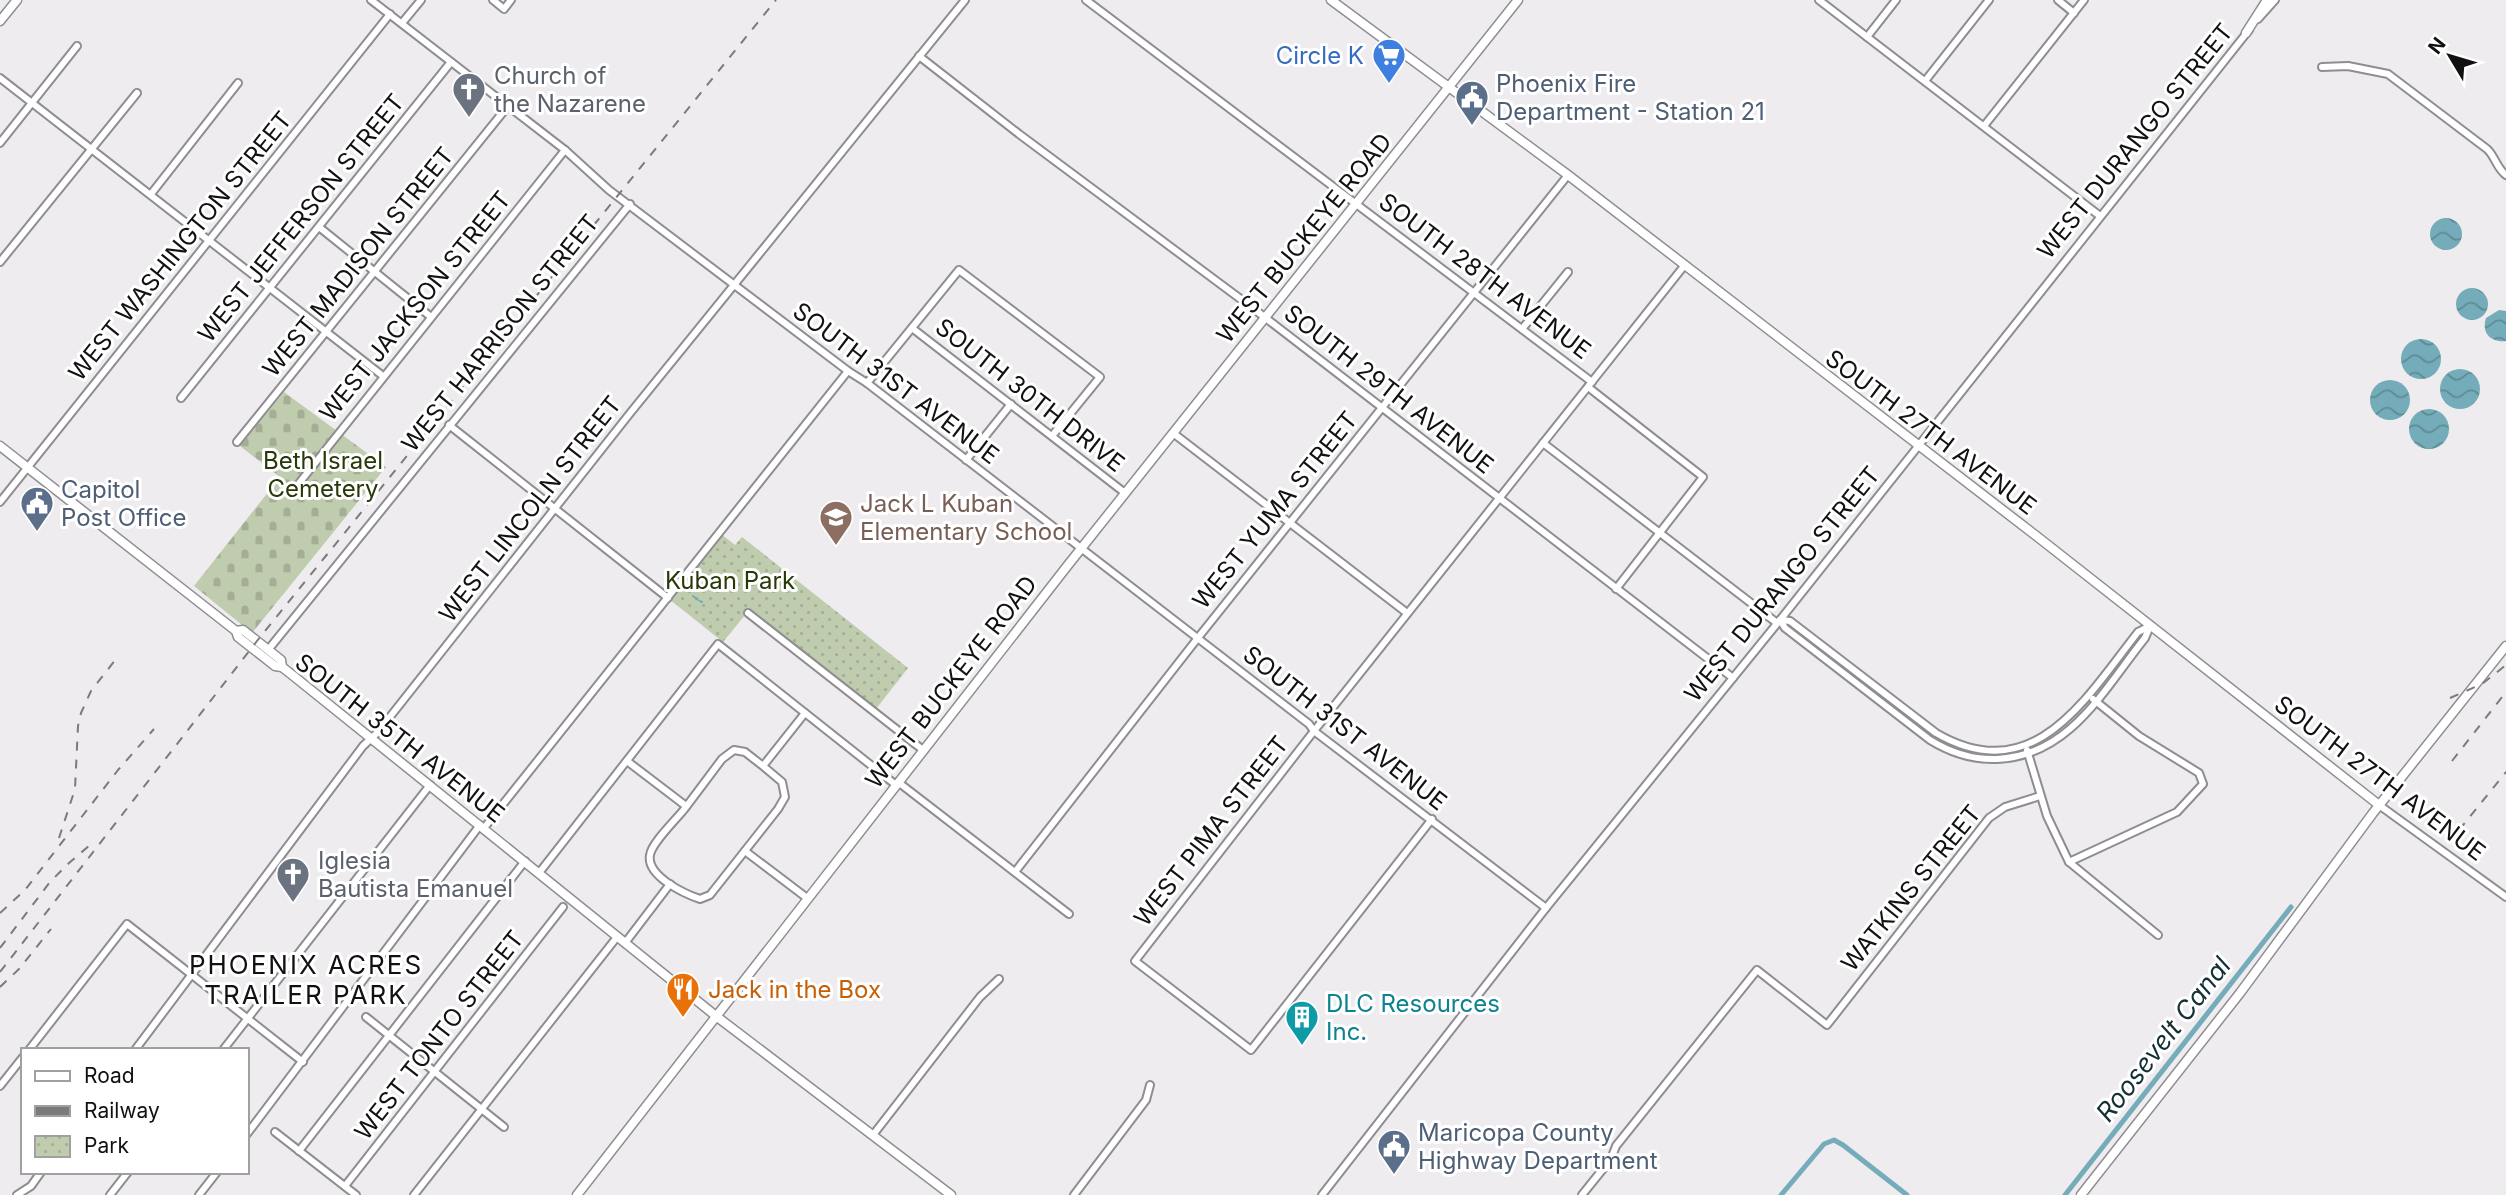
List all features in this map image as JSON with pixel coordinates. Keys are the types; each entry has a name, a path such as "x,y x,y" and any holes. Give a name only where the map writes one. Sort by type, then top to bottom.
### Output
{"main road":[{"path":"0,21 17,0"},
{"name":"SOUTH 27TH AVENUE","path":"1331,0 1569,175 2379,805"},
{"name":"WEST BUCKEYE ROAD","path":"577,1195 1125,493 1518,0"},
{"path":"2246,33 2267,0"},
{"name":"SOUTH 35TH AVENUE","path":"0,446 236,631 238,637 275,666 282,667 716,1016 951,1195"},
{"path":"236,631 243,630 281,660 282,667"},
{"path":"2081,1195 2240,993 2379,805 2506,646"}],"street":[{"name":"SOUTH 31ST AVENUE","path":"372,0 565,150 609,190 867,383 1546,908"},
{"path":"402,23 421,0"},
{"path":"493,0 504,9 511,0"},
{"name":"WEST LINCOLN STREET","path":"136,1048 362,746 371,739 965,0"},
{"name":"SOUTH 28TH AVENUE","path":"1086,0 1522,329 1703,477 1660,534"},
{"path":"1819,0 2100,216"},
{"path":"1867,37 1896,0"},
{"path":"1925,82 1989,0"},
{"path":"2058,0 2074,13"},
{"path":"1984,126 2084,0"},
{"name":"WEST DURANGO STREET","path":"1322,1195 1546,908 1779,622 2100,216 2275,0"},
{"name":"WEST WASHINGTON STREET","path":"0,502 390,14"},
{"path":"0,143 77,46"},
{"name":"SOUTH 29TH AVENUE","path":"919,56 1733,678"},
{"name":"WEST JEFFERSON STREET","path":"181,398 452,62"},
{"path":"2322,67 2348,66 2388,74 2487,149 2501,172 2506,175"},
{"path":"0,78 383,376"},
{"path":"151,194 238,83"},
{"path":"0,262 137,93"},
{"name":"WEST MADISON STREET","path":"237,442 508,106"},
{"name":"WEST JACKSON STREET","path":"296,487 565,150"},
{"name":"WEST YUMA STREET","path":"1015,872 1197,639 1569,175"},
{"name":"WEST HARRISON STREET","path":"268,650 630,204"},
{"path":"319,227 431,317"},
{"name":"WEST PIMA STREET","path":"1432,819 1251,1050 1135,961 1407,613 1684,266"},
{"path":"867,383 959,270 1100,377 1052,436"},
{"path":"1522,329 1568,272"},
{"name":"SOUTH 30TH DRIVE","path":"912,328 1125,493"},
{"path":"248,1132 482,827 848,371"},
{"path":"966,460 1011,404"},
{"path":"449,425 667,598"},
{"path":"1173,433 1407,613"},
{"path":"1543,443 1916,730 1954,753 1989,759 2028,754 2058,740 2096,701 2146,638 2150,626"},
{"path":"1616,589 1660,534"},
{"path":"748,613 923,750"},
{"path":"1779,622 1792,622 1928,728 1950,740 1983,749 2007,749 2025,745 2050,734 2089,695 2138,632 2150,626"},
{"path":"539,873 718,644 1069,914"},
{"path":"2069,862 2177,812 2203,784 2199,773 2139,736 2089,695"},
{"path":"763,766 805,713"},
{"path":"2025,745 2052,829 2069,862 2158,935"},
{"path":"734,750 745,752 763,766 782,782 785,797 710,895 700,899 684,894 652,868 650,855 659,839 722,759 734,750"},
{"path":"627,761 686,806"},
{"path":"225,1048 430,785"},
{"name":"WATKINS STREET","path":"1582,1195 1611,1159 1616,1146 1757,970 1827,1025 1989,818 2005,807 2040,796"},
{"name":"SOUTH 27TH AVENUE","path":"2379,805 2506,897"},
{"path":"745,851 807,898"},
{"path":"299,1150 524,861"},
{"path":"625,943 670,884"},
{"name":"WEST TONTO STREET","path":"345,1186 563,907"},
{"path":"31,1048 127,924 303,1062"},
{"path":"414,1195 617,937"},
{"path":"873,1135 980,997 999,979"},
{"path":"366,1017 504,1127"},
{"path":"0,1086 21,1060"},
{"path":"1074,1195 1146,1100 1150,1085"},
{"path":"275,1132 356,1195"},
{"path":"17,1195 31,1186 40,1174"},
{"path":"110,1195 126,1174"},
{"path":"199,1195 215,1174"}],"green space":[{"name":"Beth Israel Cemetery","path":"284,392 386,467 252,633 194,586 280,477 240,446"},
{"name":"Kuban Park","path":"721,534 735,545 742,537 908,668 876,709 750,609 723,642 669,599"}],"water":[{"path":"2446,218 2457,223 2462,234 2457,245 2446,250 2435,245 2430,234 2435,223"},
{"path":"2472,288 2483,293 2488,304 2483,315 2472,320 2461,315 2456,304 2461,293"},
{"path":"2499,310 2506,311 2506,341 2492,339 2485,328 2486,318"},
{"path":"2421,339 2435,345 2441,359 2435,373 2421,379 2407,373 2401,359 2407,345"},
{"path":"2460,369 2474,375 2480,389 2474,403 2460,409 2446,403 2440,389 2446,375"},
{"path":"2390,380 2404,386 2410,400 2404,414 2390,420 2376,414 2370,400 2376,386"},
{"path":"2429,409 2437,410 2443,415 2448,421 2448,437 2443,443 2437,448 2429,449 2421,448 2415,443 2410,437 2409,429 2410,421 2415,415 2421,410"}],"waterway":[{"path":"693,596 698,600"},
{"name":"Roosevelt Canal","path":"2065,1195 2291,907"},
{"name":"Roosevelt Canal","path":"1781,1195 1824,1144 1834,1140 1907,1195"}],"railway":[{"path":"0,972 257,641 776,0"},
{"path":"59,838 75,789 81,713 91,691 116,659"},
{"path":"2450,698 2482,684 2506,665"},
{"path":"2452,761 2506,692"},
{"path":"0,913 25,890 118,770 154,729"},
{"path":"2459,830 2506,772"},
{"path":"0,948 50,882 90,845"},
{"path":"0,987 19,969 51,929"}],"place":[{"name":"Circle K","path":"1389,85"},
{"name":"Church of the Nazarene","path":"469,119"},
{"name":"Phoenix Fire Department - Station 21","path":"1472,127"},
{"name":"Capitol Post Office","path":"37,533"},
{"name":"Jack L Kuban Elementary School","path":"836,547"},
{"name":"Iglesia Bautista Emanuel","path":"293,904"},
{"name":"Jack in the Box","path":"683,1019"},
{"name":"DLC Resources Inc.","path":"1302,1047"},
{"name":"Maricopa County Highway Department","path":"1394,1176"}],"district":[{"name":"PHOENIX ACRES TRAILER PARK","path":"306,979"}]}
